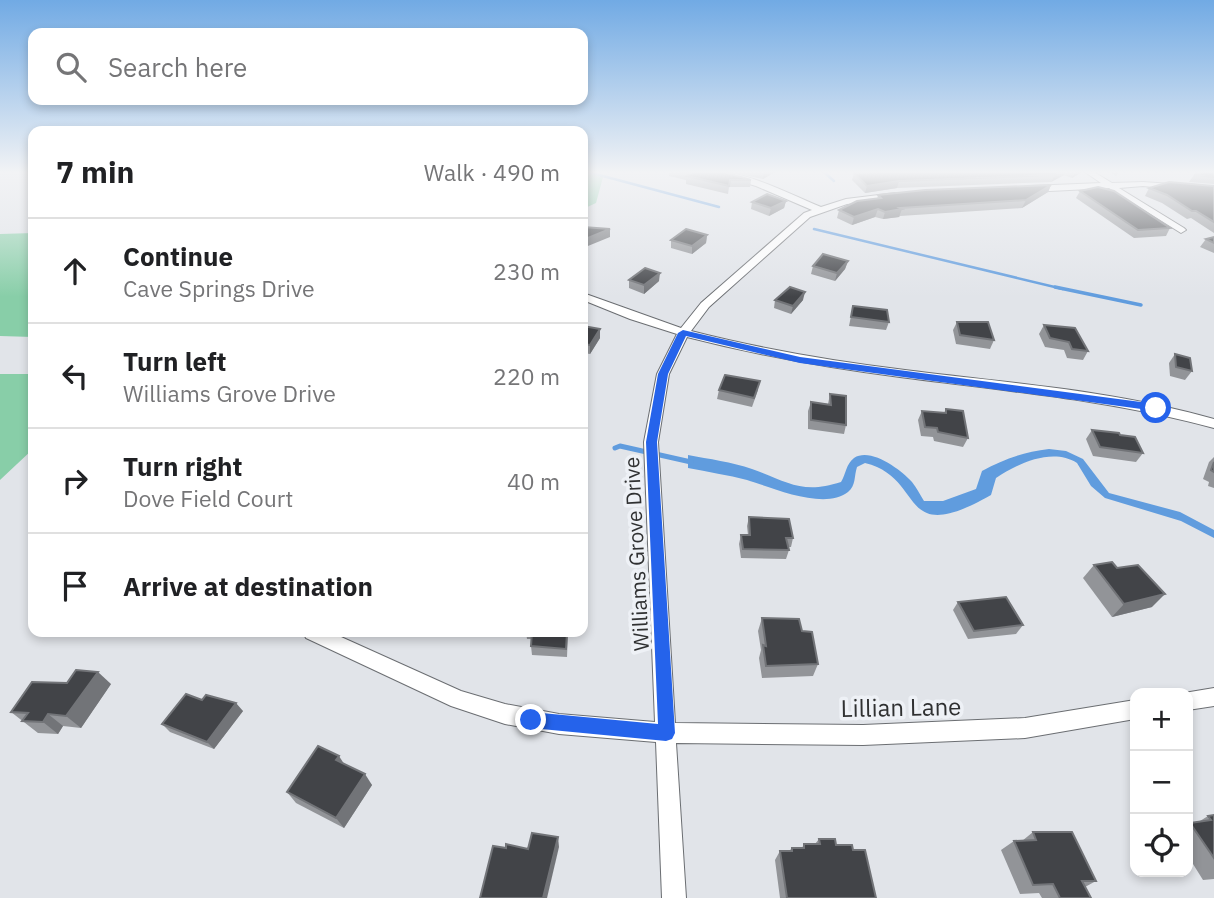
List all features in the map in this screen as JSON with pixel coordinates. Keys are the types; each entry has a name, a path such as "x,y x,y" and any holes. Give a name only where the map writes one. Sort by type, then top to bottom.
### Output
{"street":[{"name":"Williams Grove Drive","path":"674,898 651,442 663,374 683,333 713,298 797,222 812,214"},
{"path":"1155,214 1181,230"},
{"path":"588,298 683,333 800,360 1123,401 1214,424"},
{"name":"Lillian Lane","path":"323,637 432,688 505,714 559,724 666,733 955,733 1048,725 1130,711"},
{"path":"1193,700 1214,697"}],"green space":[{"path":"28,233 28,337 0,336 0,234"},
{"path":"0,374 28,374 28,454 0,480"}],"water":[{"path":"1049,449 1066,451 1083,459 1109,493 1180,512 1214,530 1214,538 1181,521 1105,498 1091,486 1077,463 1067,458 1046,457 1014,467 996,478 991,495 961,510 940,515 926,513 884,471 865,463 857,467 851,490 838,497 825,499 797,496 747,480 688,468 688,455 744,467 795,485 815,487 841,482 851,460 861,455 869,455 885,461 901,472 912,482 924,501 943,501 976,489 982,471 990,467 1023,454"}],"building":[{"path":"1114,214 1149,214 1170,228 1138,230"},
{"path":"1201,214 1214,214 1214,222"},
{"path":"588,227 610,229 588,238"},
{"path":"686,229 707,235 692,246 671,240"},
{"path":"823,254 848,261 837,273 813,266"},
{"path":"645,268 660,273 644,285 629,280"},
{"path":"790,287 805,292 793,306 775,300"},
{"path":"853,306 887,310 889,322 851,317"},
{"path":"957,322 988,322 994,340 960,335"},
{"path":"1044,325 1075,328 1088,351 1072,349 1069,342 1050,338"},
{"path":"588,327 600,329 590,345"},
{"path":"1175,354 1190,358 1192,371 1176,367"},
{"path":"725,375 760,381 754,398 719,390"},
{"path":"830,394 846,396 846,425 811,420 811,402 831,405"},
{"path":"946,409 963,411 968,438 925,427 922,411 946,413"},
{"path":"1092,430 1135,437 1143,453 1100,447"},
{"path":"749,517 789,519 793,538 786,538 789,550 743,549 741,535 750,535"},
{"path":"1112,562 1117,568 1138,565 1165,594 1124,604 1094,565"},
{"path":"1006,597 1023,625 974,631 958,602"},
{"path":"762,618 799,619 802,631 812,632 818,664 766,666"},
{"path":"532,637 567,637 566,649 531,646"},
{"path":"76,670 98,672 66,716 48,714 43,722 22,721 28,713 11,712 32,682 67,683"},
{"path":"186,694 202,700 206,695 236,703 207,742 162,724"},
{"path":"318,746 339,756 336,760 365,774 336,818 287,792"},
{"path":"1214,815 1214,858 1193,827 1193,823 1211,820 1208,816"},
{"path":"1033,832 1072,832 1096,881 1082,881 1091,898 1060,898 1053,884 1033,885 1014,841 1036,840"},
{"path":"532,833 558,837 543,898 480,898 493,846 506,848 506,844 528,849"},
{"path":"819,839 835,839 836,845 852,845 853,850 865,850 876,898 787,898 780,851 804,848 804,844 820,844"}],"waterway":[{"path":"814,229 1063,289"},
{"path":"1055,287 1141,305"},
{"path":"615,448 620,446 691,462"}],"route":[{"path":"531,720 666,733 651,442 663,374 683,333 800,360 1123,401 1156,408"}]}
